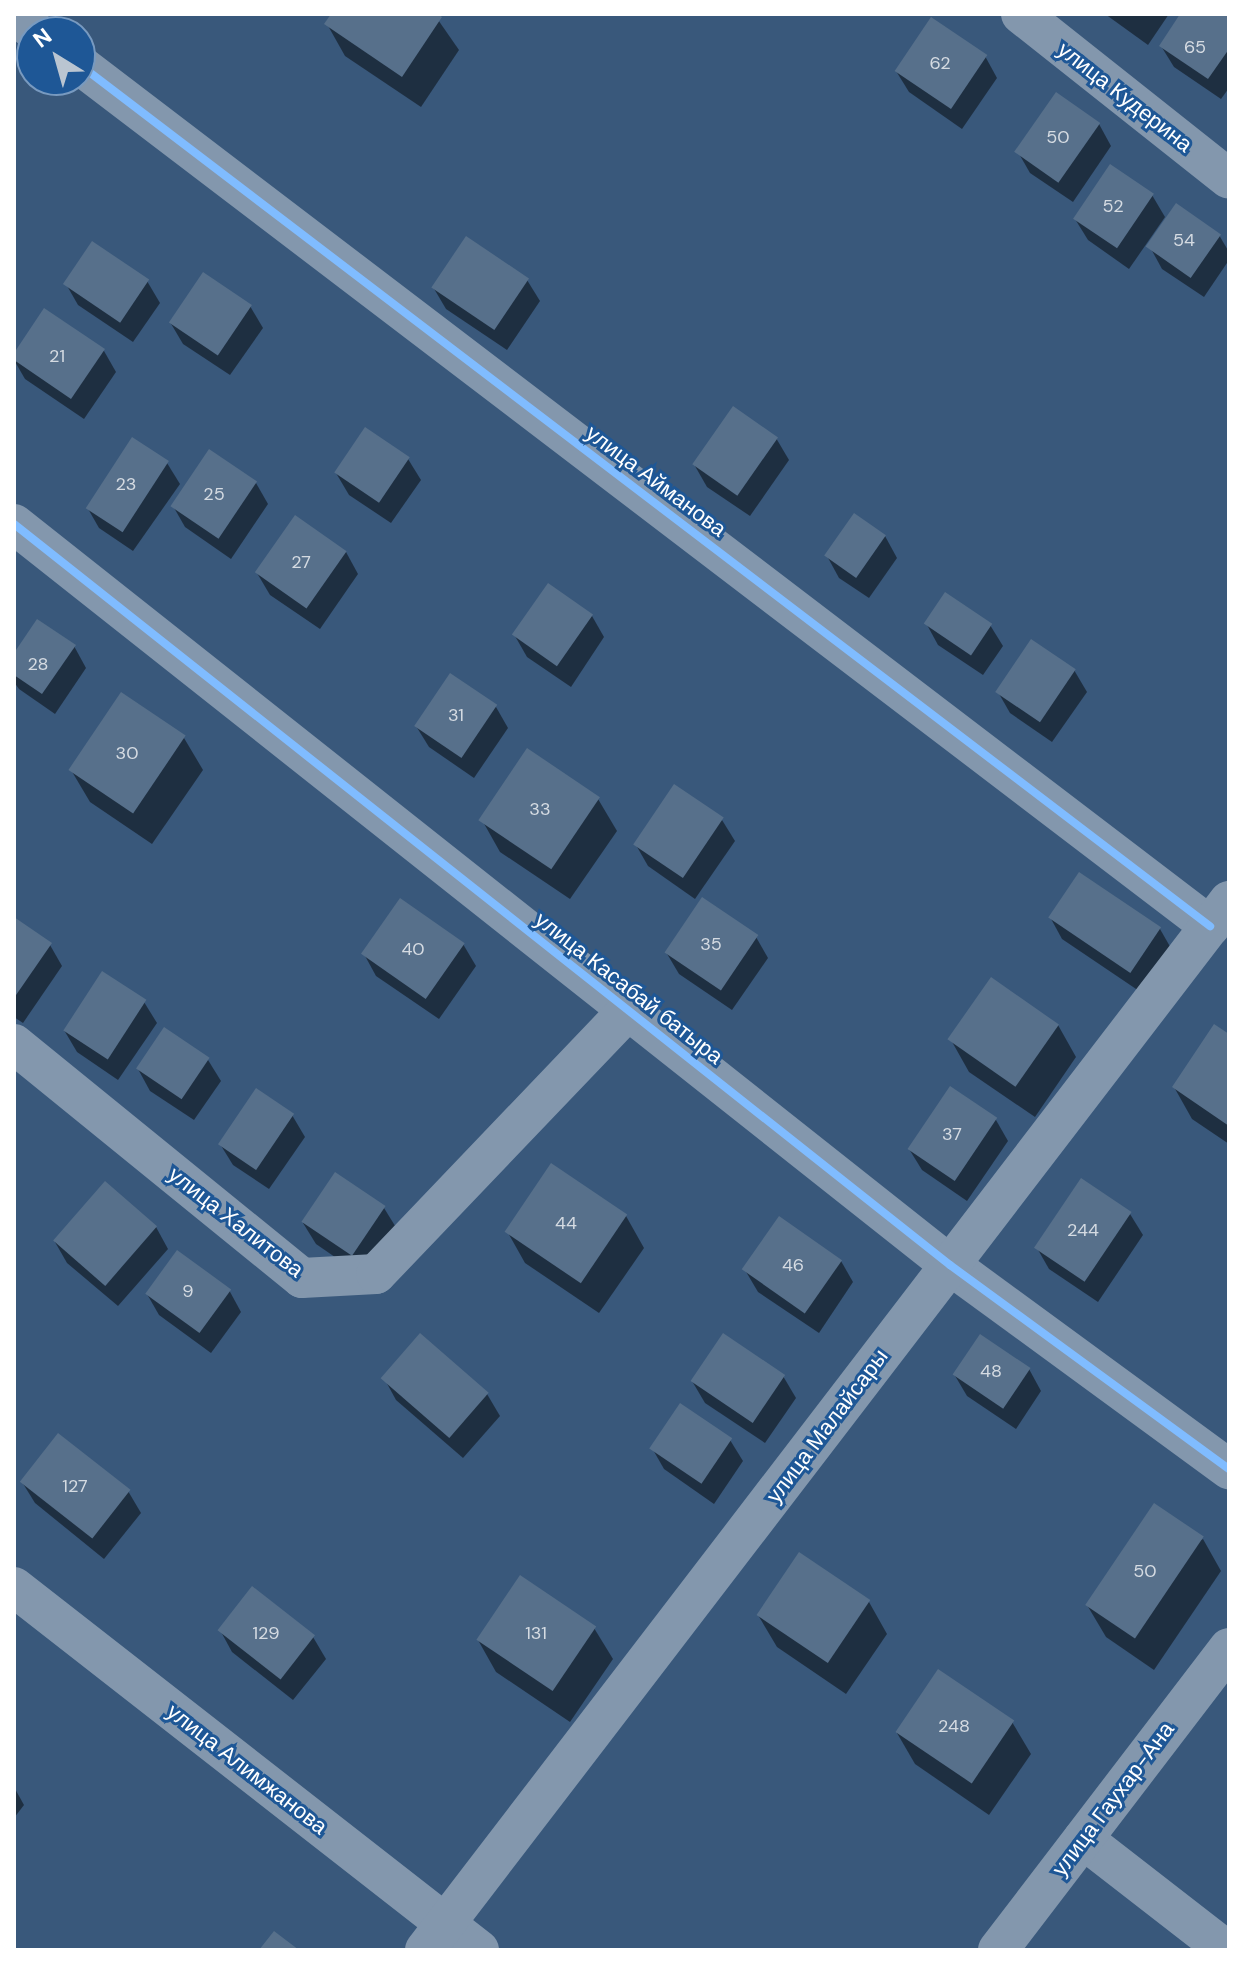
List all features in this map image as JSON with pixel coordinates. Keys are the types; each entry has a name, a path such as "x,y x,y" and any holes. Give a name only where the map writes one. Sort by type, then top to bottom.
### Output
{"street":[{"name":"улица Кудерина","path":"1021,14 1229,179"},
{"name":"улица Айманова","path":"96,77 1220,913"},
{"name":"улица Касабай батыра","path":"14,524 950,1265 1229,1469"},
{"name":"улица Малайсары","path":"435,1937 1220,913"},
{"name":"улица Халитова","path":"14,1044 302,1278 376,1274 628,1010"},
{"name":"улица Алимжанова","path":"14,1587 435,1937 479,1950"},
{"name":"улица Гаухар-Ана","path":"998,1950 1229,1648"},
{"path":"1083,1839 1226,1950"}],"building":[{"path":"331,14 438,14 442,17 402,77 324,24"},
{"path":"1180,14 1229,14 1229,49 1208,79 1159,46"},
{"path":"931,17 987,55 951,109 895,71"},
{"path":"1056,92 1100,123 1058,183 1014,152"},
{"path":"1110,164 1154,194 1117,248 1073,219"},
{"path":"1176,203 1221,235 1191,278 1146,246"},
{"path":"466,236 529,278 494,330 431,287"},
{"path":"92,241 149,280 120,323 63,284"},
{"path":"203,272 252,305 218,356 169,323"},
{"path":"44,308 105,349 71,399 14,360 14,353"},
{"path":"733,406 778,438 737,496 692,464"},
{"path":"365,427 410,457 379,503 334,473"},
{"path":"132,437 169,461 123,532 86,508"},
{"path":"209,449 257,481 218,539 170,506"},
{"path":"854,513 886,535 856,578 824,556"},
{"path":"295,515 347,551 306,608 255,572"},
{"path":"548,583 593,615 557,666 512,635"},
{"path":"945,592 992,624 971,655 924,624"},
{"path":"37,619 76,645 42,694 14,675 14,653"},
{"path":"1031,639 1076,669 1040,722 995,692"},
{"path":"450,673 497,705 461,758 414,726"},
{"path":"121,692 186,736 133,814 68,770"},
{"path":"527,748 600,797 551,869 478,820"},
{"path":"674,784 724,818 683,878 633,845"},
{"path":"1079,872 1161,927 1130,973 1048,918"},
{"path":"702,897 758,935 721,991 665,953"},
{"path":"400,898 465,943 426,999 361,954"},
{"path":"14,917 52,943 14,998"},
{"path":"102,971 146,1000 108,1059 63,1031"},
{"path":"991,977 1059,1025 1015,1087 947,1039"},
{"path":"1214,1024 1229,1034 1229,1126 1172,1087"},
{"path":"164,1027 210,1058 182,1099 136,1068"},
{"path":"950,1086 997,1118 955,1181 908,1149"},
{"path":"256,1088 294,1114 256,1170 218,1144"},
{"path":"551,1163 627,1214 581,1283 505,1232"},
{"path":"335,1172 386,1206 352,1256 301,1222"},
{"path":"1081,1178 1132,1212 1085,1282 1034,1248"},
{"path":"105,1181 157,1226 105,1286 53,1241"},
{"path":"779,1216 842,1260 805,1313 742,1269"},
{"path":"177,1250 231,1289 199,1333 145,1294"},
{"path":"420,1333 489,1393 449,1438 381,1378"},
{"path":"723,1333 785,1375 753,1423 691,1381"},
{"path":"980,1334 1031,1368 1003,1409 953,1375"},
{"path":"680,1403 732,1438 701,1484 649,1449"},
{"path":"58,1433 130,1490 92,1538 20,1482"},
{"path":"1154,1503 1204,1537 1135,1639 1085,1605"},
{"path":"799,1552 870,1600 828,1663 757,1615"},
{"path":"520,1575 596,1626 553,1691 476,1640"},
{"path":"252,1586 315,1635 281,1679 218,1630"},
{"path":"938,1669 1014,1720 972,1783 896,1732"},
{"path":"274,1931 299,1950 259,1950"}],"cycle path":[{"path":"96,77 1210,926"},
{"path":"14,524 950,1265 1229,1469"}]}
